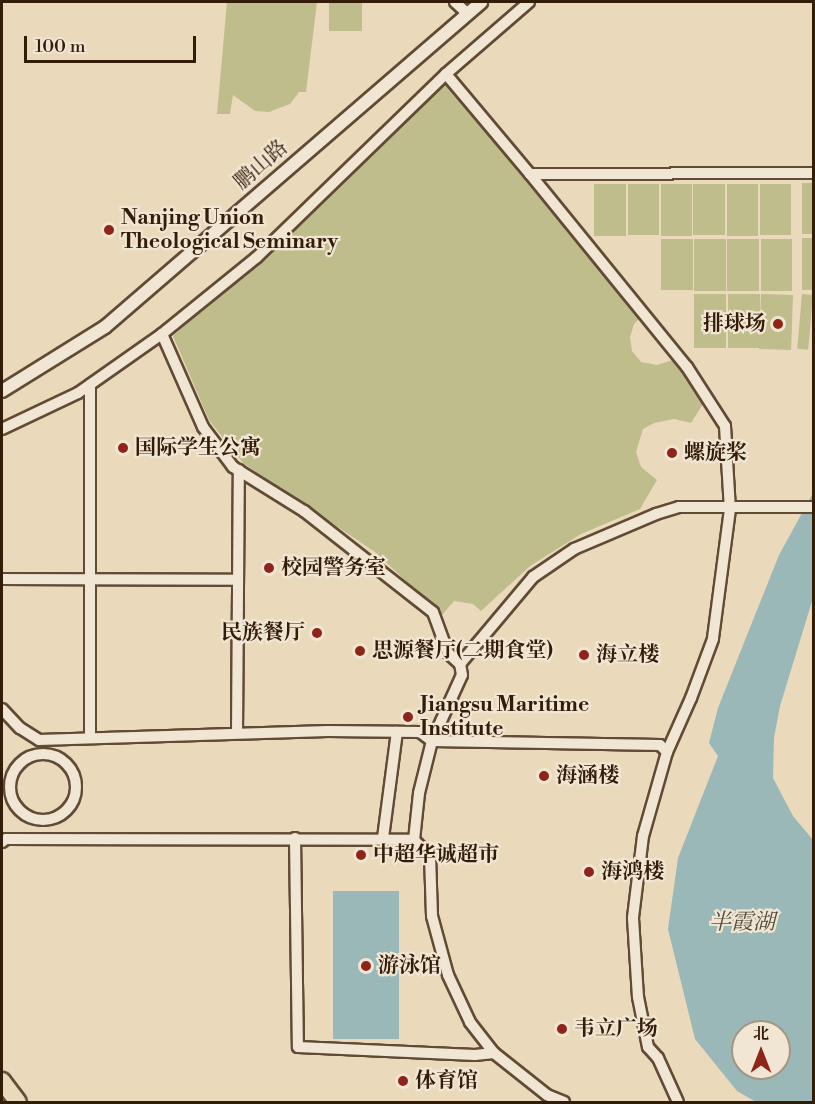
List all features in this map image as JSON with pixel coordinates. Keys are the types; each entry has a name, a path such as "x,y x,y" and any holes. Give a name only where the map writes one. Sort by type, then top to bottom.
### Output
{"main road":[{"path":"2,1081 18,1102"}],"street":[{"path":"455,2 467,13"},
{"name":"鹏山路","path":"2,391 105,327 481,2"},
{"path":"2,429 90,385 162,334 256,258 446,74 529,2"},
{"path":"446,74 687,367 725,426 730,509 713,639 691,698 667,752 643,836 633,918 638,997 648,1047 658,1058 678,1102"},
{"path":"530,174 813,173"},
{"path":"162,334 203,427 233,467 304,511 433,612 448,653 460,664 462,675 432,741 419,793 414,840"},
{"path":"90,385 90,737"},
{"path":"237,733 239,470"},
{"path":"460,664 533,577 574,549 656,514 679,507 730,509 813,507"},
{"path":"2,579 238,580"},
{"path":"2,709 20,728 39,740 237,733 420,732 432,741 660,746 667,752"},
{"path":"383,838 397,732"},
{"path":"38,754 39,740"},
{"path":"38,754 48,754 67,764 76,782 72,804 54,818 43,820 22,812 6,795 14,772 20,764 38,754"},
{"path":"43,820 43,839"},
{"path":"295,838 298,1047 475,1055 494,1053"},
{"path":"2,842 6,839 383,838 414,840 430,856 432,916 448,975 470,1022 494,1053 547,1095 564,1102"}],"shaded area":[{"path":"227,2 317,2 306,92 299,92 290,104 269,112 255,111 233,95 230,114 217,114"},
{"path":"329,2 362,2 362,31 329,31"},
{"path":"446,83 639,319 634,324 630,337 632,351 641,362 657,365 673,360 703,404 691,423 674,419 654,423 643,429 636,452 641,467 657,480 640,509 581,534 530,566 481,611 473,604 454,601 442,615 375,552 243,463 209,420 173,336 351,176"},
{"path":"802,183 813,183 813,234 802,234"},
{"path":"594,184 626,184 626,236 594,236"},
{"path":"628,184 659,184 659,235 628,235"},
{"path":"661,184 692,184 692,236 661,236"},
{"path":"693,184 725,184 725,235 693,235"},
{"path":"727,184 758,184 758,236 727,236"},
{"path":"760,184 791,184 791,235 760,235"},
{"path":"802,238 813,238 813,290 802,290"},
{"path":"661,239 693,239 693,290 661,290"},
{"path":"694,239 726,239 726,291 694,291"},
{"path":"727,239 759,239 759,291 727,291"},
{"path":"761,239 792,239 792,291 761,291"},
{"path":"694,294 726,294 726,348 694,348"},
{"path":"728,294 760,294 760,348 728,348"},
{"path":"761,294 793,295 791,350 759,349"},
{"path":"802,294 813,295 808,350 797,349"}],"water":[{"name":"半霞湖","path":"813,493 813,598 780,706 774,738 773,778 793,816 813,840 813,1102 756,1102 737,1091 695,1039 668,929 678,858 718,756 709,743 718,708 779,555"},
{"name":"游泳馆","path":"333,891 399,891 399,1039 333,1039"}],"place":[{"name":"Nanjing Union Theological Seminary","path":"109,230"},
{"name":"排球场","path":"778,324"},
{"name":"国际学生公寓","path":"123,448"},
{"name":"螺旋桨","path":"672,453"},
{"name":"校园警务室","path":"269,568"},
{"name":"民族餐厅","path":"317,633"},
{"name":"思源餐厅(二期食堂)","path":"360,651"},
{"name":"海立楼","path":"584,655"},
{"name":"Jiangsu Maritime Institute","path":"408,717"},
{"name":"海涵楼","path":"544,776"},
{"name":"中超华诚超市","path":"361,855"},
{"name":"海鸿楼","path":"589,872"},
{"name":"游泳馆","path":"366,966"},
{"name":"韦立广场","path":"562,1029"},
{"name":"体育馆","path":"403,1081"}]}
